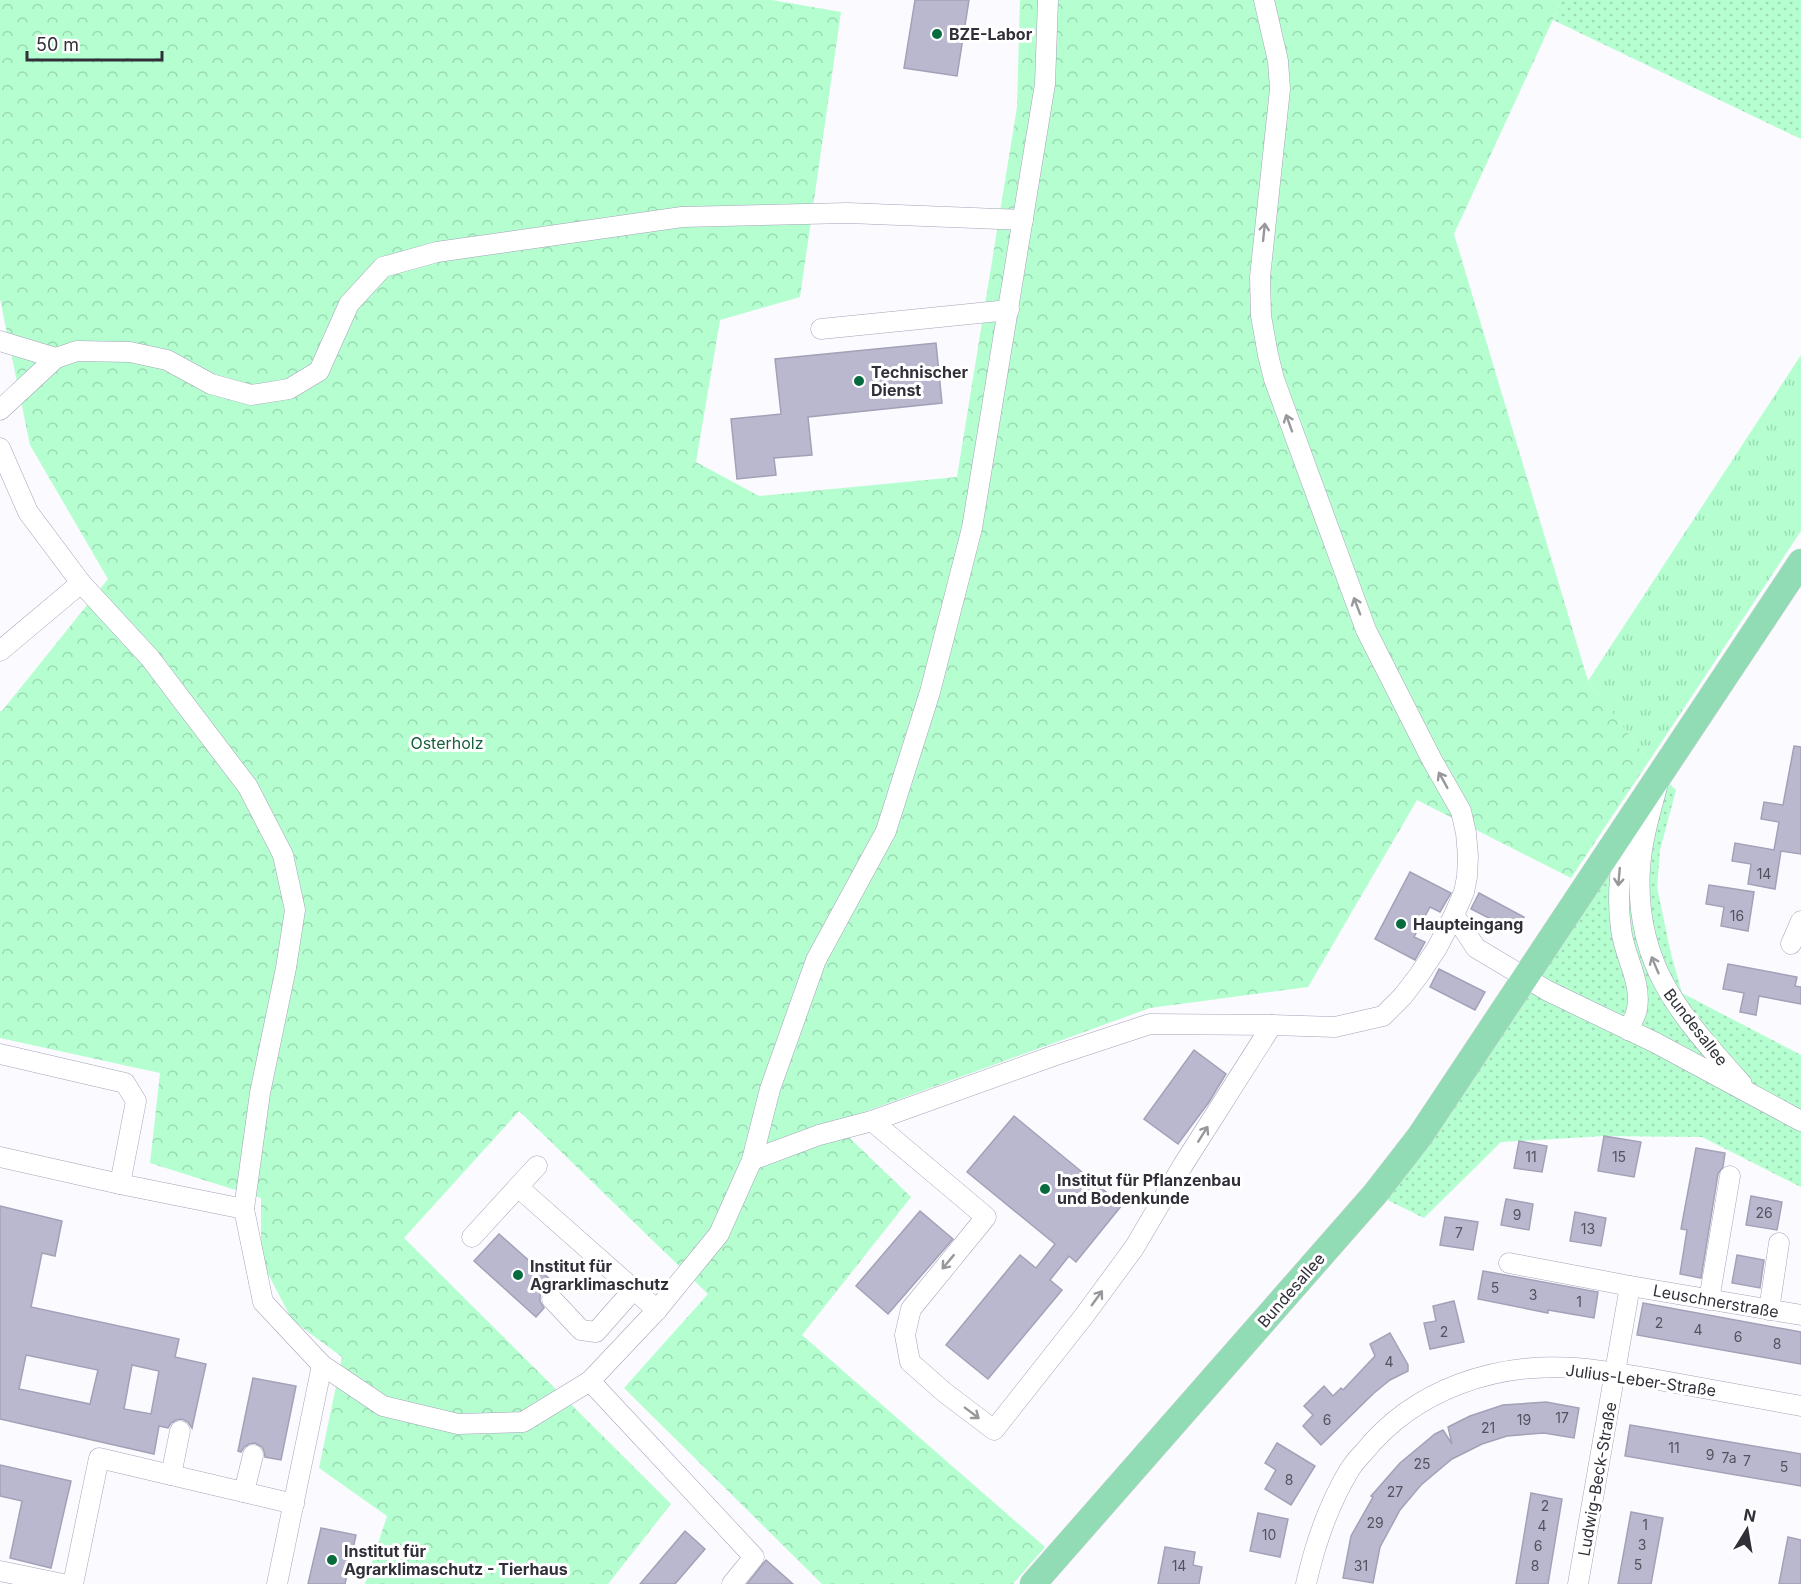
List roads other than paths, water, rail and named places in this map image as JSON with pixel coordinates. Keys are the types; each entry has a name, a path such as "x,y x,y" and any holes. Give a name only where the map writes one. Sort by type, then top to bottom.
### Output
{"main road":[{"name":"Bundesallee","path":"1033,1584 1375,1194 1420,1136 1801,562"}],"street":[{"path":"0,448 28,512 81,583 150,658 248,787 283,855 295,910 286,968 260,1093 244,1209 263,1302 322,1365 383,1406 458,1424 523,1422 590,1381 657,1310 719,1234 752,1160 770,1089 816,960 886,831 930,692 972,528 1046,84 1048,0"},
{"path":"752,1160 819,1135 872,1121 1042,1059 1150,1024 1335,1028 1383,1016 1403,996 1437,948 1454,915 1464,892 1467,877 1466,833 1461,811 1366,630 1274,379 1268,355 1262,316 1260,277 1280,88 1278,61 1264,0"},
{"path":"0,410 56,358 77,351 130,352 167,360 211,384 251,394 289,389 319,370 349,304 383,267 437,252 682,217 848,213 1023,220"},
{"path":"821,328 1009,310"},
{"path":"0,341 56,358"},
{"path":"0,651 81,583"},
{"name":"Bundesallee","path":"1660,775 1640,866 1643,929 1663,985 1715,1053 1752,1095"},
{"name":"Bundesallee","path":"1628,1030 1637,1011 1638,990 1621,931 1618,895 1620,864 1630,820"},
{"path":"1454,915 1476,948 1526,978"},
{"path":"1791,944 1801,921"},
{"path":"1437,948 1476,948"},
{"name":"Bundesallee","path":"1526,978 1548,992 1685,1058 1801,1121"},
{"path":"872,1121 986,1217 911,1309 905,1335 910,1362 944,1392 994,1430 1084,1316 1134,1248 1183,1165 1272,1025"},
{"path":"0,1054 125,1083 136,1101 120,1184"},
{"path":"0,1157 244,1209"},
{"path":"472,1237 537,1166"},
{"path":"1709,1300 1730,1176"},
{"path":"518,1187 657,1310"},
{"path":"1769,1310 1779,1243"},
{"name":"Leuschnerstraße","path":"1509,1263 1801,1315"},
{"name":"Leuschnerstraße","path":"1616,1373 1630,1286"},
{"path":"552,1299 581,1330 596,1332 634,1289"},
{"path":"277,1584 322,1365"},
{"name":"Julius-Leber-Straße","path":"1306,1584 1318,1538 1331,1505 1351,1468 1375,1438 1400,1416 1434,1394 1460,1383 1500,1372 1534,1368 1576,1368 1801,1406"},
{"name":"Ludwig-Beck-Straße","path":"1578,1584 1616,1373"},
{"path":"590,1381 754,1557 732,1584"},
{"path":"171,1475 180,1431"},
{"path":"244,1492 253,1455"},
{"path":"74,1584 99,1458 134,1458 171,1475 294,1504"},
{"path":"0,1571 63,1584"}],"place":[{"name":"BZE-Labor","path":"937,34"},
{"name":"Technischer Dienst","path":"859,381"},
{"name":"Haupteingang","path":"1401,924"},
{"name":"Institut für Pflanzenbau und Bodenkunde","path":"1045,1189"},
{"name":"Institut für Agrarklimaschutz","path":"518,1275"},
{"name":"Institut für Agrarklimaschutz - Tierhaus","path":"332,1560"}],"park label":[{"name":"Osterholz","path":"447,743"}]}
